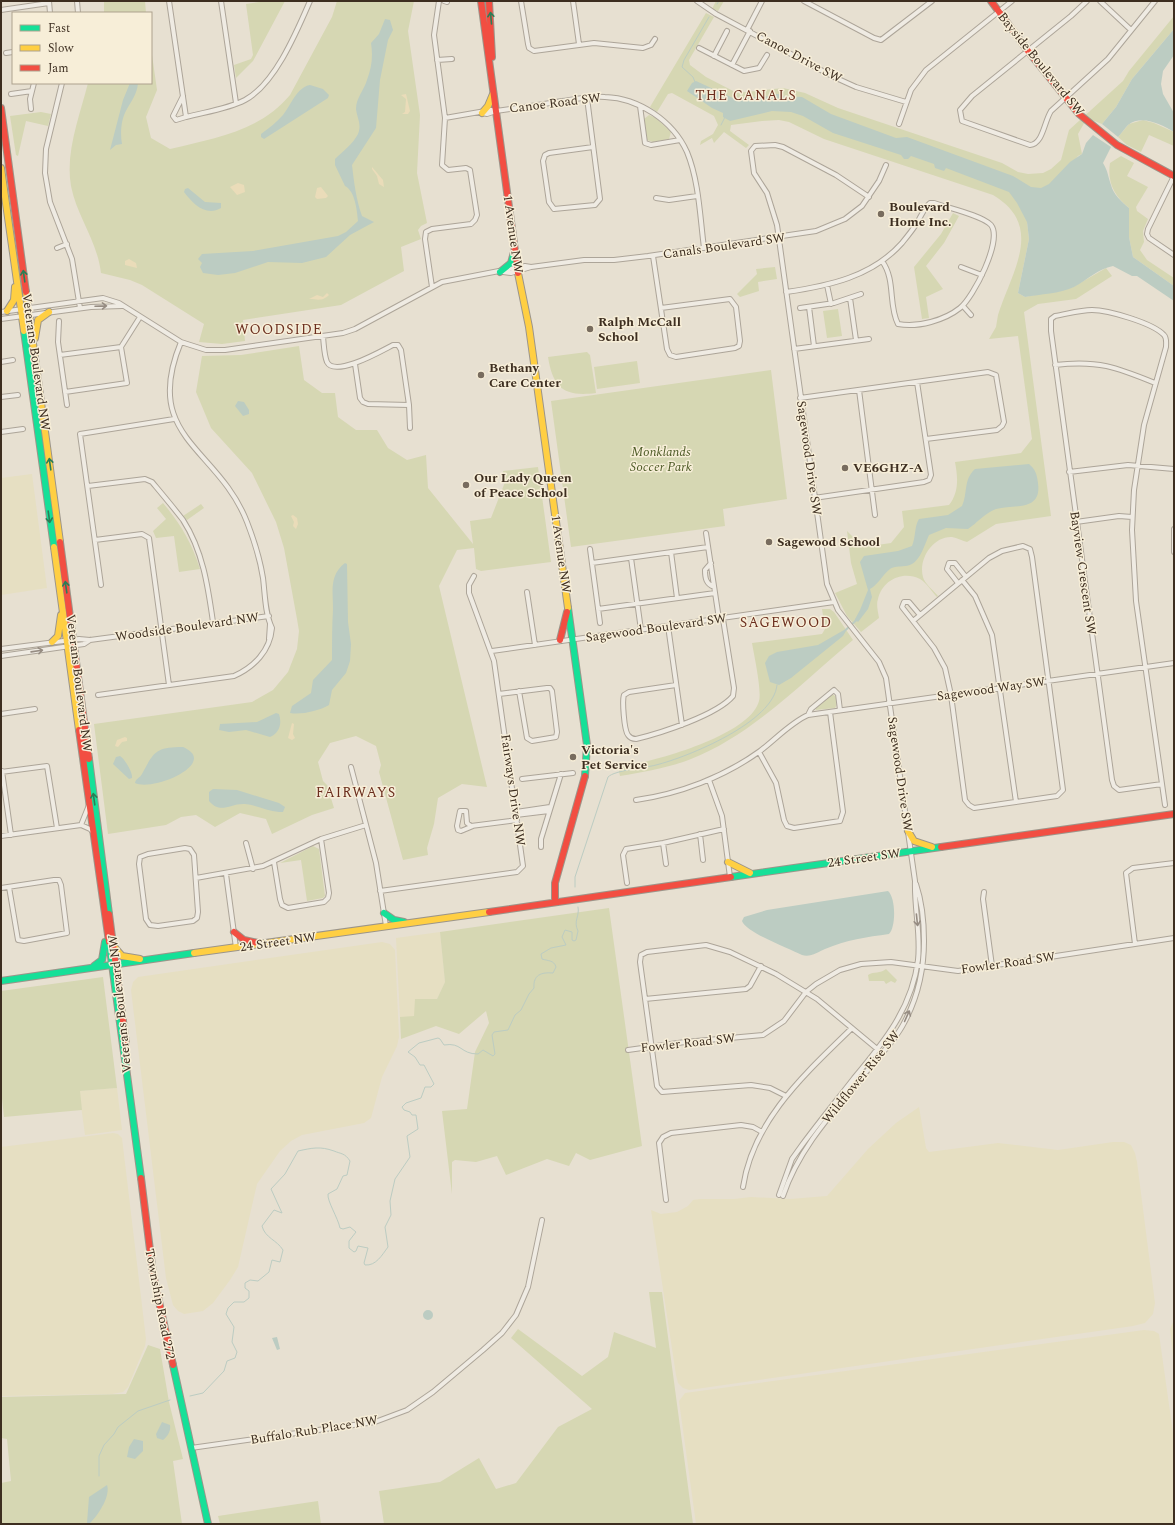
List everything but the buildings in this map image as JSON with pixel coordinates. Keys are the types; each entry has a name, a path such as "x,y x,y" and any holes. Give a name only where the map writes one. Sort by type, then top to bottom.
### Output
{"street":[{"path":"77,1 78,12"},
{"path":"169,1 186,117"},
{"path":"221,1 236,103"},
{"path":"183,96 173,116 176,120 236,103 257,92 273,74 310,1"},
{"path":"432,287 425,239 426,232 432,229 471,224 477,215 470,170 466,168 448,170 442,165 445,118 434,26 439,1"},
{"name":"1 Avenue NW","path":"481,1 518,270 529,327 587,745 587,767 580,799 555,883 555,902"},
{"name":"1 Avenue NW","path":"489,1 491,21 492,85"},
{"path":"521,1 528,44 531,50 537,51 579,44 604,42 643,48 651,45 655,39"},
{"path":"574,1 579,44"},
{"name":"Canoe Drive SW","path":"697,1 748,31 834,77 856,87 906,102"},
{"path":"732,65 762,1"},
{"path":"804,1 874,38 881,40 932,1"},
{"name":"Bayside Boulevard SW","path":"991,1 1064,97 1092,125 1117,145 1174,176"},
{"path":"899,124 906,102 912,90 926,70 1012,1"},
{"path":"1087,1 966,103 960,110 962,121 1030,146 1034,145 1040,141 1050,111 1064,97 1098,70 1155,1"},
{"path":"1100,1 1112,14 1131,30"},
{"path":"1,10 49,2 50,12"},
{"path":"714,56 726,31"},
{"path":"699,48 744,71 760,68 767,55"},
{"path":"6,53 12,52"},
{"path":"437,60 452,58"},
{"path":"31,109 30,99 34,84"},
{"path":"62,84 44,162 50,202 67,244 75,271 80,308"},
{"path":"11,94 32,91"},
{"path":"482,113 488,106 493,92"},
{"name":"Canoe Road SW","path":"445,118 482,113 491,110 496,111 587,98 607,97 640,106 657,116 680,140 691,166 697,196 704,248"},
{"path":"587,98 601,197 600,202 595,205 554,209 549,202 543,161 544,155 549,152 593,147"},
{"path":"640,106 645,143 651,145 680,140"},
{"name":"Veterans Boulevard NW","path":"1,108 34,350 89,804 106,925 114,965 128,1081"},
{"name":"Sagewood Drive SW","path":"869,197 836,175 783,147 775,145 755,146 752,148 750,154 754,173 767,194 773,210 779,238 824,575 834,602 844,618 884,670 911,851"},
{"name":"Canals Boulevard SW","path":"518,270 578,260 620,260 654,256 816,232 851,215 862,206 869,197 886,166"},
{"name":"Veterans Boulevard NW","path":"1,168 61,599 70,643 115,948 114,965"},
{"path":"1174,176 1148,229 1147,234 1149,238 1174,255"},
{"path":"656,198 669,200 697,196"},
{"path":"786,292 827,285 850,278 882,261 900,245 914,228 927,206 934,203 983,220 991,226 994,237 982,275 977,286 963,306 934,321 898,324 887,267 882,261"},
{"path":"57,248 67,244"},
{"path":"500,272 511,263 515,248"},
{"path":"654,256 661,308 667,349 673,356 735,348 739,346 740,341 736,307 730,299 661,308"},
{"path":"961,267 982,275"},
{"path":"1,319 28,308 103,298 114,301 123,306 181,342 206,350 225,350 323,337 355,329 432,287 454,279 518,270"},
{"path":"4,312 14,300 16,276"},
{"path":"827,285 831,304"},
{"path":"800,308 831,304 861,294"},
{"path":"850,298 856,340"},
{"path":"4,312 21,312 29,315 80,308 123,306"},
{"path":"963,306 971,315"},
{"path":"808,307 814,346"},
{"name":"Bayview Crescent SW","path":"1155,383 1166,347 1164,335 1140,322 1108,311 1090,310 1053,317 1050,327 1097,674 1114,786 1119,790 1162,784"},
{"path":"34,350 38,320 49,312"},
{"path":"65,392 126,383 122,347 140,317"},
{"path":"59,321 58,342 67,405"},
{"path":"323,337 327,364 335,367 355,364 393,345 398,345 401,350 409,405 410,428"},
{"path":"794,349 869,339"},
{"name":"Woodside Boulevard NW","path":"70,643 84,644 90,640 162,629 269,616 259,557 246,520 226,484 185,438 174,419 169,393 169,382 173,362 181,342"},
{"path":"60,356 122,347"},
{"path":"1,362 13,360"},
{"path":"1055,365 1078,362 1108,365 1155,383 1144,425 1137,464 1132,517 1134,584 1165,805"},
{"path":"355,364 360,398 363,402 368,404 409,405"},
{"path":"800,398 988,372 994,373 997,378 1004,422 1000,428 926,439"},
{"path":"814,498 924,482 929,480 931,475 917,382"},
{"path":"859,390 875,516"},
{"path":"1,397 18,394"},
{"path":"101,585 80,434 174,419"},
{"path":"1,432 23,429"},
{"path":"1070,472 1109,466 1137,464 1174,469"},
{"path":"88,486 145,478 152,482 183,520 197,548 206,576 213,622"},
{"path":"1076,522 1119,516 1132,517"},
{"path":"1174,529 1174,552"},
{"path":"676,685 624,694 623,700 627,732 630,737 636,739 682,725 707,713 733,696 734,688 715,593 706,533"},
{"path":"95,540 142,534 149,538 169,685"},
{"path":"913,621 989,558 1002,551 1023,546 1030,549 1063,790 1057,796 974,808 966,803 951,695 945,668 940,658 902,607 904,602 909,602 920,615"},
{"path":"592,563 708,547"},
{"path":"590,549 600,623"},
{"path":"671,552 677,598"},
{"path":"631,558 641,630"},
{"path":"958,583 947,569 948,563 955,564 975,596 988,624 994,646 1016,802"},
{"name":"Fairways Drive NW","path":"380,891 520,870 523,864 492,651 469,593 469,585 474,576"},
{"path":"527,592 535,645"},
{"path":"598,609 715,593"},
{"path":"52,642 59,632 61,599"},
{"name":"Sagewood Boulevard SW","path":"572,639 834,602"},
{"path":"560,640 568,606"},
{"path":"98,695 234,676 251,667 258,661 269,639 269,616"},
{"path":"668,626 682,725"},
{"path":"492,651 572,639"},
{"path":"1,650 52,642 70,643"},
{"path":"1,656 70,643"},
{"name":"Sagewood Way SW","path":"808,715 1174,663"},
{"path":"499,694 519,691 547,688 551,689 557,732 556,737 532,741 527,738 519,691"},
{"path":"636,800 666,794 709,780 759,752 797,721 808,715 811,709 834,690 838,694 840,710"},
{"path":"1,714 35,709"},
{"path":"759,752 776,783 787,826 794,828 840,821 843,812 830,712"},
{"path":"11,835 1,771 47,766 57,828"},
{"path":"351,767 376,863 386,926"},
{"path":"522,779 573,772"},
{"path":"541,847 541,838 561,774"},
{"path":"709,780 719,804 724,829 730,877"},
{"path":"81,825 89,804"},
{"path":"473,826 467,823 466,811 460,811 457,826 458,830 461,831 473,826 549,809"},
{"name":"24 Street SW","path":"555,902 1174,814"},
{"path":"1,836 81,825 93,832"},
{"path":"196,878 253,869 274,862 321,839 366,825"},
{"path":"627,883 623,854 624,850 724,829"},
{"path":"908,831 914,841 936,848"},
{"path":"700,834 703,860"},
{"path":"274,862 282,905 288,908 324,902 328,898 329,893 321,839"},
{"path":"246,843 253,869"},
{"path":"663,843 666,864"},
{"path":"188,848 194,855 196,878 198,912 195,920 158,926 150,925 148,923 139,864 140,857 148,854 188,848"},
{"name":"Wildflower Rise SW","path":"911,851 915,882 914,898 918,943 917,965 913,984 905,1008 878,1050 792,1159 781,1195 801,1154 882,1054 904,1023 919,986 923,966 924,925 920,896 915,882"},
{"path":"728,862 736,868 751,874"},
{"path":"1135,944 1126,873 1133,868 1174,863"},
{"path":"226,874 236,948"},
{"path":"1,888 59,880 61,885 67,933 24,941 18,940 10,887"},
{"path":"984,892 983,904 992,966"},
{"name":"24 Street NW","path":"1,981 555,902"},
{"path":"384,913 394,920 408,923"},
{"path":"91,968 100,962 104,956 106,925"},
{"path":"234,932 244,940 261,944"},
{"name":"Fowler Road SW","path":"628,1050 763,1035 784,1021 806,992 830,976 852,966 882,961 958,971 1174,938"},
{"path":"786,1096 770,1088 751,1085 662,1092 657,1086 640,958 647,952 706,945 720,948 761,966 806,992 882,1054"},
{"path":"115,948 122,956 148,960"},
{"path":"645,999 746,989 750,986 761,966"},
{"path":"743,1187 748,1164 762,1132 786,1096 852,1028"},
{"name":"Township Road 272","path":"128,1081 153,1274 208,1524"},
{"path":"666,1200 659,1143 663,1136 671,1133 741,1125 753,1127 762,1132"},
{"name":"Buffalo Rub Place NW","path":"191,1448 375,1422 407,1410 433,1392 483,1350 502,1333 516,1315 528,1287 542,1220"}],"shaded area":[{"path":"385,19 390,20 393,30 388,40 380,80 376,128 352,165 354,184 362,216 374,222 350,235 326,257 302,263 268,262 235,273 218,275 203,273 200,267 202,263 198,259 202,254 253,251 338,236 346,232 358,221 353,196 345,186 335,165 335,159 351,144 358,134 359,124 356,105 366,84 370,71 372,57 371,43 379,34"},
{"path":"1174,29 1174,55 1163,71 1161,84 1163,94 1174,113 1174,132 1164,126 1139,120 1128,125 1118,137 1102,124 1116,107 1132,79"},
{"path":"696,81 733,98 775,96 776,94 802,97 831,114 896,138 907,137 1013,176 1031,187 1041,188 1049,184 1070,162 1082,154 1086,143 1093,135 1111,147 1103,163 1114,192 1129,208 1129,237 1133,257 1174,286 1174,301 1137,276 1132,276 1113,266 1097,272 1074,287 1056,292 1025,297 1018,293 1029,239 1027,222 1017,203 1009,192 946,168 944,171 935,168 934,164 911,156 908,159 904,159 901,155 833,133 803,116 791,112 772,111 730,121 723,117 723,113 712,108 687,91 692,83"},
{"path":"130,84 138,84 135,94 123,117 121,131 122,144 116,145 110,150 123,100"},
{"path":"310,85 323,89 329,95 328,98 264,139 261,137 261,134 276,123 283,115 301,89"},
{"path":"188,188 205,202 221,203 221,208 210,211 200,208 191,201 184,192 185,189"},
{"path":"238,401 244,402 249,410 249,414 243,416 235,406"},
{"path":"1029,464 1033,468 1037,477 1038,492 1036,499 1025,505 996,509 968,529 946,528 929,535 923,550 914,563 892,568 887,571 876,585 870,589 872,597 868,609 858,622 857,621 846,631 843,636 791,678 779,685 770,682 765,663 769,656 777,652 818,645 844,630 854,621 868,590 860,562 864,556 898,551 912,546 916,525 919,519 948,515 962,506 967,482 971,473 975,469"},
{"path":"32,474 47,588 1,595 1,478"},
{"path":"345,563 347,564 348,622 351,644 350,661 346,673 332,690 329,705 310,712 290,713 292,706 311,693 313,680 332,660 333,584 336,573"},
{"path":"276,713 279,714 280,724 276,733 270,737 246,730 229,732 219,730 220,724 257,722"},
{"path":"183,747 192,754 194,761 189,768 168,780 144,785 135,783 156,752 166,748"},
{"path":"120,756 128,766 132,778 129,779 113,764 116,757"},
{"path":"213,789 237,790 279,803 285,807 283,812 245,804 222,808 218,807 209,801 209,792"},
{"path":"888,891 893,900 894,906 893,925 889,934 849,941 811,955 802,955 769,940 751,930 742,921 744,917 767,910"},
{"path":"440,932 445,982 437,999 414,1017 400,1017 396,938"},
{"path":"382,942 390,944 395,950 399,1037 397,1046 382,1077 371,1118 364,1123 302,1135 291,1141 280,1151 257,1184 238,1267 230,1280 213,1303 203,1311 184,1314 178,1311 173,1305 166,1278 131,990 133,982 138,977"},
{"path":"117,1088 122,1130 85,1135 79,1091"},
{"path":"919,1107 926,1148 929,1152 998,1143 1058,1150 1113,1142 1124,1142 1131,1145 1137,1162 1155,1303 1153,1314 1145,1323 1133,1326 689,1390 683,1388 678,1383 676,1375 651,1210 661,1214 677,1212 688,1206 693,1200 700,1199 734,1199 751,1197 790,1199 827,1196 868,1149 896,1123"},
{"path":"113,1133 118,1134 122,1138 146,1339 145,1346 128,1387 123,1392 112,1394 1,1396 1,1147"},
{"path":"426,1310 430,1310 432,1311 432,1319 426,1320 423,1317 423,1313"},
{"path":"1174,1320 1174,1365 1170,1329"},
{"path":"1144,1330 1154,1331 1159,1334 1174,1440 1174,1524 696,1524 679,1401 685,1393"},
{"path":"277,1337 280,1349 277,1350 272,1338"},
{"path":"162,1422 170,1425 169,1433 163,1440 157,1438 156,1434"},
{"path":"134,1439 143,1441 143,1451 135,1459 127,1457 129,1447"},
{"path":"107,1485 108,1490 105,1500 96,1516 89,1524 87,1523 89,1497"}],"green space":[{"path":"104,1 145,1 146,12 104,12"},
{"path":"266,1 285,1 253,61 236,78 234,65 251,59 253,55 246,4"},
{"path":"337,1 414,1 408,31 420,115 417,173 427,223 421,226 418,230 421,239 401,247 404,271 341,305 243,320 245,341 222,344 199,342 204,324 142,285 130,280 101,273 99,261 74,197 70,173 70,160 74,134 88,84 152,84 152,55 157,90 146,117 151,138 170,149 219,137 235,132 264,118 290,95 332,17"},
{"path":"716,1 724,1 718,11 712,9"},
{"path":"706,13 714,17 689,60 690,65 706,77 737,93 783,88 805,93 838,108 1002,163 1018,172 1028,174 1043,173 1051,169 1061,160 1069,130 1123,81 1129,71 1174,16 1174,29 1132,79 1116,107 1102,124 1087,118 1078,134 1082,154 1078,156 1027,222 1029,239 1018,293 1025,297 1073,287 1106,268 1112,276 1076,299 1038,304 1024,312 1051,516 996,524 967,542 952,537 939,540 928,550 922,570 925,582 938,596 937,597 922,580 913,576 900,576 894,578 880,592 877,601 879,618 861,632 847,616 835,593 857,584 851,563 847,531 863,547 891,543 904,527 902,511 949,505 955,495 957,485 955,462 1021,453 1032,439 1018,336 989,339 996,327 998,315 1016,266 1020,250 1021,235 1018,221 1009,207 993,195 824,139 789,122 779,120 731,125 730,131 749,145 746,148 724,132 714,143 712,138 700,145 701,141 713,134 718,125 714,116 672,93 668,94 657,112 650,107"},
{"path":"41,112 51,114 48,126 26,121 18,156 16,155 10,116"},
{"path":"649,115 656,118 671,132 669,139 653,142 647,140 644,119"},
{"path":"1143,120 1174,132 1174,146 1149,135 1141,152 1127,145 1118,137 1129,124"},
{"path":"1121,156 1134,163 1127,176 1148,187 1136,207 1137,211 1148,219 1143,231 1144,242 1140,250 1147,260 1174,278 1174,286 1133,257 1129,237 1129,208 1119,199 1113,188 1109,170 1110,163"},
{"path":"953,213 959,216 944,243 926,266 943,289 926,297 929,318 922,319 914,267 941,234"},
{"path":"775,267 777,279 758,282 759,291 740,297 737,294 757,274 756,269"},
{"path":"838,309 842,336 827,338 823,311"},
{"path":"299,346 304,380 322,393 335,393 338,417 356,430 377,430 388,448 407,460 426,455 428,488 473,544 470,521 491,518 505,482 503,471 538,467 551,562 481,571 476,569 474,548 457,550 439,586 487,787 462,784 438,798 434,824 427,848 428,855 403,860 379,772 381,765 376,746 356,736 330,743 318,762 323,781 327,785 334,808 312,815 272,834 266,819 240,813 215,827 196,815 181,817 166,825 108,834 94,724 252,702 273,690 288,672 297,649 299,631 284,548 276,522 252,473 211,428 196,392 202,356 241,355"},
{"path":"587,352 590,355 596,393 585,394 568,392 557,383 553,376 548,357"},
{"path":"637,361 640,383 597,389 594,367"},
{"name":"Monklands Soccer Park","path":"771,370 787,499 723,509 725,526 571,547 551,401"},
{"path":"163,503 185,534 200,569 179,572 174,536 156,538 153,531 166,519 157,508"},
{"path":"201,504 204,508 187,520 183,516"},
{"path":"822,609 830,609 834,612 853,640 796,690 756,722 713,749 691,759 665,767 620,776 618,767 674,754 697,746 738,726 752,714 760,696 759,681 752,643 822,634 825,629"},
{"path":"831,695 834,695 836,699 837,705 835,708 816,710 816,707"},
{"path":"313,846 319,849 325,896 323,898 307,901 301,860 280,863"},
{"path":"609,908 642,1146 590,1160 576,1153 569,1166 547,1159 506,1175 497,1156 476,1162 455,1160 452,1162 452,1194 442,1111 467,1109 475,1052 489,1023 486,1011 459,1034 436,1026 401,1039 400,1017 414,1016 415,999 437,999 445,982 440,932"},
{"path":"886,969 897,980 895,983 891,981 886,984 884,981 869,981 868,975"},
{"path":"103,977 117,1088 80,1091 82,1110 4,1117 1,1089 1,991"},
{"path":"649,1292 662,1292 693,1524 384,1524 379,1491 440,1482 479,1458 496,1489 516,1483 558,1427 592,1409 511,1338 518,1329 582,1376 608,1357 614,1332 656,1348"},
{"path":"148,1345 160,1349 169,1402 183,1459 173,1461 182,1524 1,1524 1,1483 11,1481 7,1439 1,1438 1,1397 126,1394"},
{"path":"318,1501 321,1524 220,1524 218,1516"}],"sand":[{"path":"406,94 410,111 408,114 402,114 405,112 406,99 401,95"},
{"path":"372,167 383,180 384,187 379,184"},
{"path":"238,183 244,185 245,192 237,195 230,187"},
{"path":"321,187 328,196 326,198 317,199 315,197 317,188"},
{"path":"129,259 136,263 137,268 125,265 125,261"},
{"path":"327,293 329,295 324,299 309,299 317,295 323,297"},
{"path":"293,515 297,518 298,524 296,529 293,526 294,522 291,516"},
{"path":"292,723 294,724 293,734 295,738 292,740 288,738"},
{"path":"125,737 127,738 127,741 122,742 118,747 115,746 117,740"}],"waterway":[{"path":"695,82 693,77 682,67 684,60 709,17"},
{"path":"721,125 725,117"},
{"path":"575,887 575,877 608,777 617,773 670,761 708,746 727,736 761,712 772,699 777,685"},
{"path":"190,1396 203,1393 224,1371 227,1361 235,1358 237,1352 232,1342 234,1327 226,1314 228,1308 234,1302 244,1302 249,1298 249,1291 245,1288 245,1283 250,1280 258,1281 269,1272 272,1260 280,1262 283,1250 268,1236 262,1226 274,1210 282,1213 271,1189 285,1174 298,1151 312,1148 324,1148 343,1154 350,1161 347,1175 343,1176 337,1189 328,1194 328,1197 340,1228 343,1229 350,1227 356,1232 349,1241 349,1248 354,1252 358,1246 368,1248 364,1263 365,1265 376,1262 388,1247 385,1227 391,1215 390,1201 395,1179 410,1157 407,1136 418,1129 416,1115 412,1115 402,1107 406,1103 421,1098 425,1087 431,1087 434,1084 424,1065 420,1065 415,1057 408,1052 419,1043 438,1038 444,1045 454,1045 468,1052 478,1054 483,1050 493,1056 495,1054 492,1035 494,1032 508,1030 515,1015 521,1010 529,994 534,988 536,977 545,973 553,973 556,967 552,962 542,959 541,954 551,948 566,945 562,937 565,930 572,932 572,940 576,940 578,931 576,924 578,907"},
{"path":"99,1476 99,1456 104,1445 118,1427 138,1411 170,1400"}],"traffic: fast":[{"path":"500,272 511,263 514,252"},
{"path":"24,331 54,547"},
{"path":"568,608 587,745 585,776"},
{"path":"89,759 109,914"},
{"path":"731,877 941,847"},
{"path":"384,913 394,920 404,922"},
{"path":"94,966 102,960 105,942"},
{"path":"109,942 141,1178"},
{"path":"1,981 194,953"},
{"path":"173,1365 208,1524"}],"traffic: slow":[{"path":"482,113 488,106 493,94"},
{"path":"1,168 24,331"},
{"path":"518,273 529,327 568,608"},
{"path":"7,311 14,300 15,287"},
{"path":"26,292 60,542"},
{"path":"35,338 38,320 49,312"},
{"path":"54,547 79,730"},
{"path":"52,642 58,636 61,615"},
{"path":"908,831 914,841 932,847"},
{"path":"728,862 750,873"},
{"path":"194,953 489,912"},
{"path":"115,948 122,956 140,959"}],"traffic: jam":[{"path":"481,1 518,273"},
{"path":"489,1 492,57"},
{"path":"991,1 1028,51 1079,114 1117,145 1174,176"},
{"path":"1,108 26,292"},
{"path":"60,542 89,759"},
{"path":"560,640 567,612"},
{"path":"79,730 109,942"},
{"path":"555,902 555,883 585,776"},
{"path":"941,847 1174,814"},
{"path":"489,912 731,877"},
{"path":"109,914 126,1044"},
{"path":"234,932 244,940 258,943"},
{"path":"141,1178 153,1274 173,1365"}],"place":[{"name":"Boulevard Home Inc.","path":"881,214"},
{"name":"Ralph McCall School","path":"590,329"},
{"name":"Bethany Care Center","path":"481,375"},
{"name":"VE6GHZ-A","path":"845,468"},
{"name":"Our Lady Queen of Peace School","path":"466,485"},
{"name":"Sagewood School","path":"769,542"},
{"name":"Victoria's Pet Service","path":"573,757"}],"district":[{"name":"THE CANALS","path":"746,95"},
{"name":"WOODSIDE","path":"279,329"},
{"name":"SAGEWOOD","path":"786,622"},
{"name":"FAIRWAYS","path":"356,792"}]}
